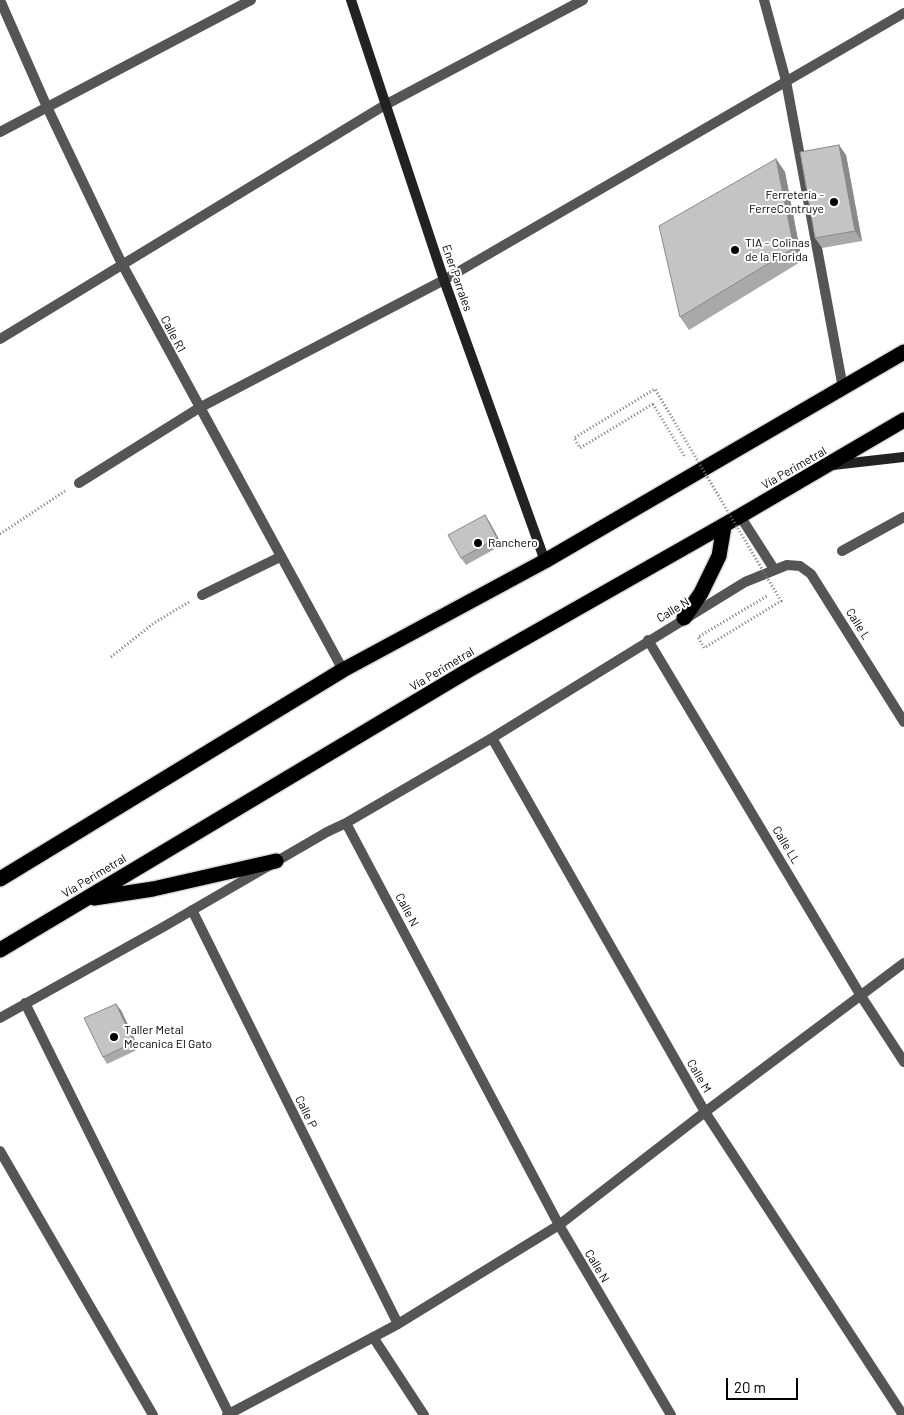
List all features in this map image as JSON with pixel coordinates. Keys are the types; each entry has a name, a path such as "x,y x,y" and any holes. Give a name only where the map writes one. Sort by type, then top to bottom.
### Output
{"highway":[{"path":"0,879 342,670 545,562 904,352"},
{"name":"Vía Perimetral","path":"0,950 467,671 724,526 904,420"},
{"path":"684,618 701,593 713,570 719,556 724,526"},
{"path":"85,899 153,889 276,861"}],"street":[{"name":"Calle R1","path":"0,0 47,108 122,264 342,670"},
{"path":"0,132 251,0"},
{"name":"Ener Parrales","path":"351,0 444,280 545,562"},
{"path":"0,339 385,105 583,0"},
{"path":"764,0 786,81 843,388"},
{"path":"79,483 199,408 444,280 904,13"},
{"path":"827,465 904,457"},
{"path":"740,516 774,570"},
{"path":"842,552 904,517"},
{"path":"202,595 280,557"},
{"name":"Calle L","path":"744,582 787,565 800,566 811,574 904,722"},
{"name":"Calle N","path":"671,1415 559,1225 346,823 492,738 744,582"},
{"name":"Calle LL","path":"648,640 861,996 904,1062"},
{"name":"Calle M","path":"492,738 705,1112 903,1415"},
{"path":"0,1018 346,823"},
{"name":"Calle P","path":"192,910 398,1324"},
{"path":"25,1003 228,1414 374,1338 559,1225 705,1112 904,963"},
{"path":"0,1151 153,1415"},
{"path":"374,1338 424,1415"}],"path":[{"path":"695,474 653,404 580,448 574,438 655,389 781,601 704,648 698,637 767,596"},
{"path":"0,534 79,483"},
{"path":"111,657 154,622 202,595"}],"building":[{"name":"Ferretería - FerreContruye","path":"839,145 855,231 815,238 800,152"},
{"name":"TIA - Colinas de la Florida","path":"776,159 794,248 680,317 659,226"},
{"name":"Ranchero","path":"485,515 497,538 461,558 448,535"},
{"name":"Taller Metal Mecanica El Gato","path":"116,1004 134,1042 103,1057 84,1018"}],"place":[{"name":"Ferretería - FerreContruye","path":"834,202"},
{"name":"TIA - Colinas de la Florida","path":"735,250"},
{"name":"Ranchero","path":"478,543"},
{"name":"Taller Metal Mecanica El Gato","path":"114,1037"}]}
